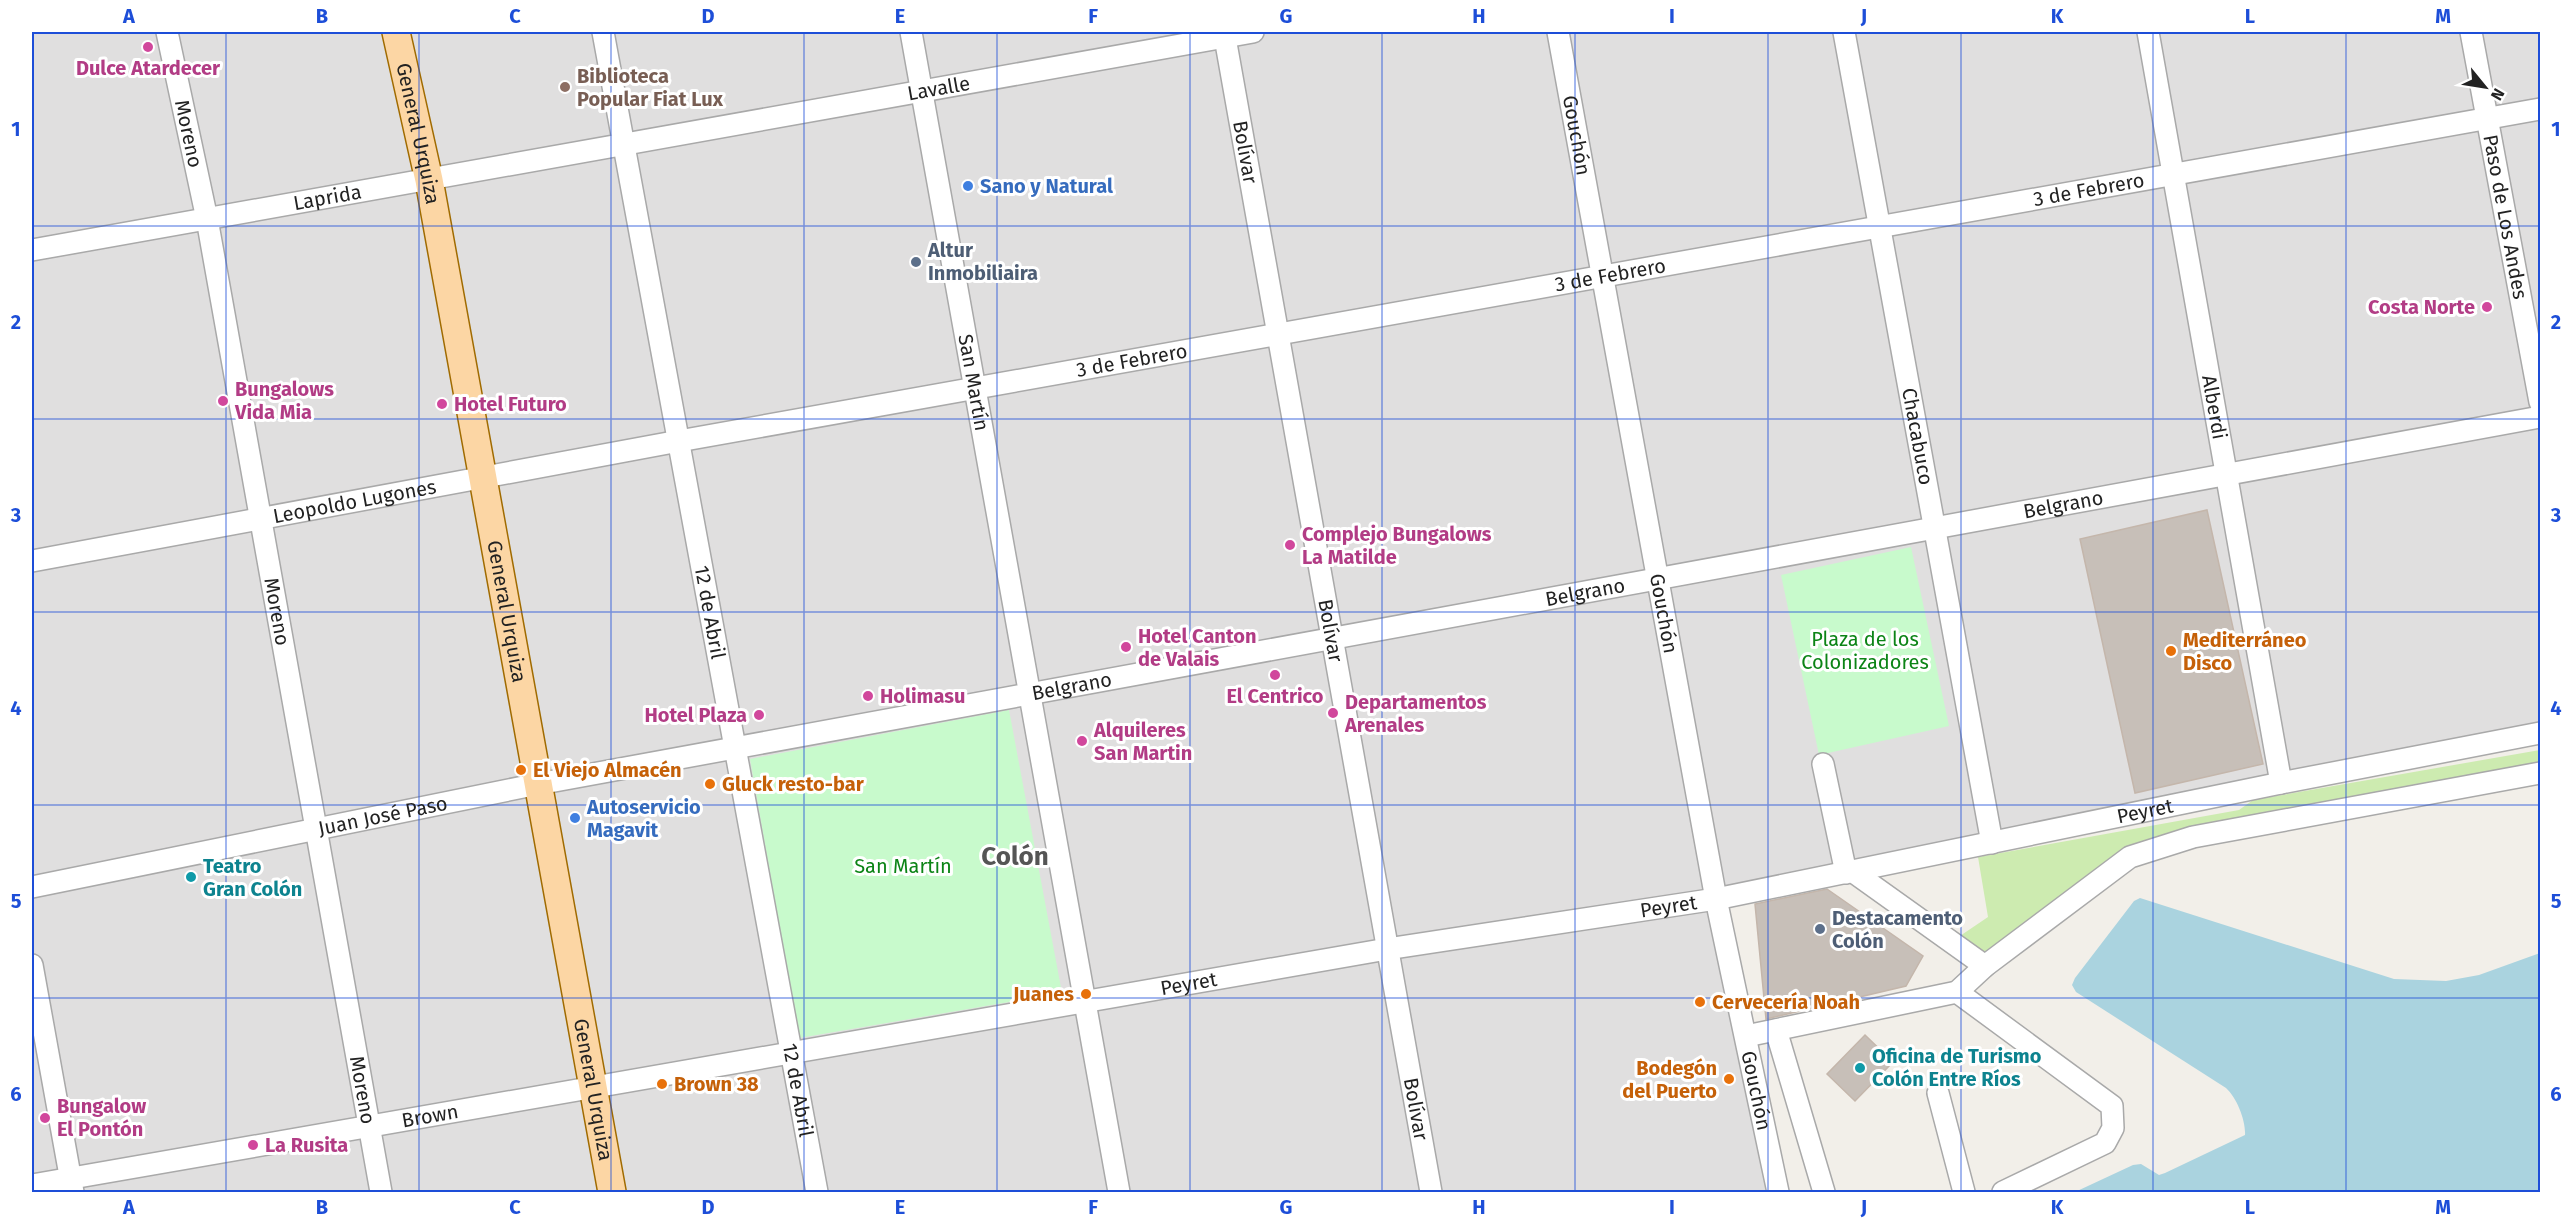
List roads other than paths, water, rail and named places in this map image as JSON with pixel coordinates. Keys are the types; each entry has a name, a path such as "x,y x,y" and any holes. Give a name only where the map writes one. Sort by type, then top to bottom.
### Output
{"main road":[{"name":"General Urquiza","path":"396,32 429,180 612,1192"}],"street":[{"name":"Moreno","path":"167,32 207,219 381,1192"},
{"name":"12 de Abril","path":"603,32 817,1192"},
{"name":"San Martín","path":"911,32 1119,1192"},
{"name":"Lavalle","path":"625,146 1224,34 1253,32"},
{"name":"Gouchón","path":"1558,32 1716,899 1778,1192"},
{"name":"Chacabuco","path":"1844,32 1992,843"},
{"name":"Alberdi","path":"2148,32 2282,783"},
{"name":"Paso de Los Andes","path":"2472,32 2541,402"},
{"name":"Bolívar","path":"1224,34 1431,1192"},
{"name":"3 de Febrero","path":"679,441 2541,109"},
{"name":"Laprida","path":"32,250 625,146"},
{"name":"Belgrano","path":"736,749 2541,417"},
{"name":"Leopoldo Lugones","path":"32,561 679,441"},
{"name":"Peyret","path":"792,1053 1387,949 1716,899 2282,783 2541,733"},
{"name":"Juan José Paso","path":"32,887 538,784 736,749"},
{"path":"1823,764 1849,872 1985,966"},
{"name":"Peyret","path":"1957,992 1985,966 2130,856 2193,837 2541,773"},
{"path":"32,965 72,1186"},
{"path":"1746,1036 1957,992 2112,1106 2113,1128 2105,1143 2003,1192"},
{"path":"1776,1030 1824,1192"},
{"name":"Brown","path":"32,1185 72,1186 370,1127 792,1053"},
{"path":"1938,1093 1964,1192"}],"water":[{"path":"2140,898 2394,979 2446,981 2479,975 2540,953 2540,1192 2075,1192 2133,1165 2141,1164 2159,1175 2165,1173 2245,1135 2240,1110 2226,1088 2076,992 2072,985 2134,901"}],"place":[{"name":"Dulce Atardecer","path":"148,47"},
{"name":"Biblioteca Popular Fiat Lux","path":"565,87"},
{"name":"Sano y Natural","path":"968,186"},
{"name":"Altur Inmobiliaira","path":"916,262"},
{"name":"Costa Norte","path":"2487,307"},
{"name":"Bungalows Vida Mia","path":"223,401"},
{"name":"Hotel Futuro","path":"442,404"},
{"name":"Complejo Bungalows La Matilde","path":"1290,545"},
{"name":"Hotel Canton de Valais","path":"1126,647"},
{"name":"Mediterráneo Disco","path":"2171,651"},
{"name":"El Centrico","path":"1275,675"},
{"name":"Holimasu","path":"868,696"},
{"name":"Departamentos Arenales","path":"1333,713"},
{"name":"Hotel Plaza","path":"759,715"},
{"name":"Alquileres San Martin","path":"1082,741"},
{"name":"El Viejo Almacén","path":"521,770"},
{"name":"Gluck resto-bar","path":"710,784"},
{"name":"Autoservicio Magavit","path":"575,818"},
{"name":"Teatro Gran Colón","path":"191,877"},
{"name":"Destacamento Colón","path":"1820,929"},
{"name":"Juanes","path":"1086,994"},
{"name":"Cervecería Noah","path":"1700,1002"},
{"name":"Oficina de Turismo Colón Entre Ríos","path":"1860,1068"},
{"name":"Bodegón del Puerto","path":"1729,1079"},
{"name":"Brown 38","path":"662,1084"},
{"name":"Bungalow El Pontón","path":"45,1118"},
{"name":"La Rusita","path":"253,1145"}],"district":[{"name":"Colón","path":"1015,856"}],"park label":[{"name":"Plaza de los Colonizadores","path":"1865,650"}]}
